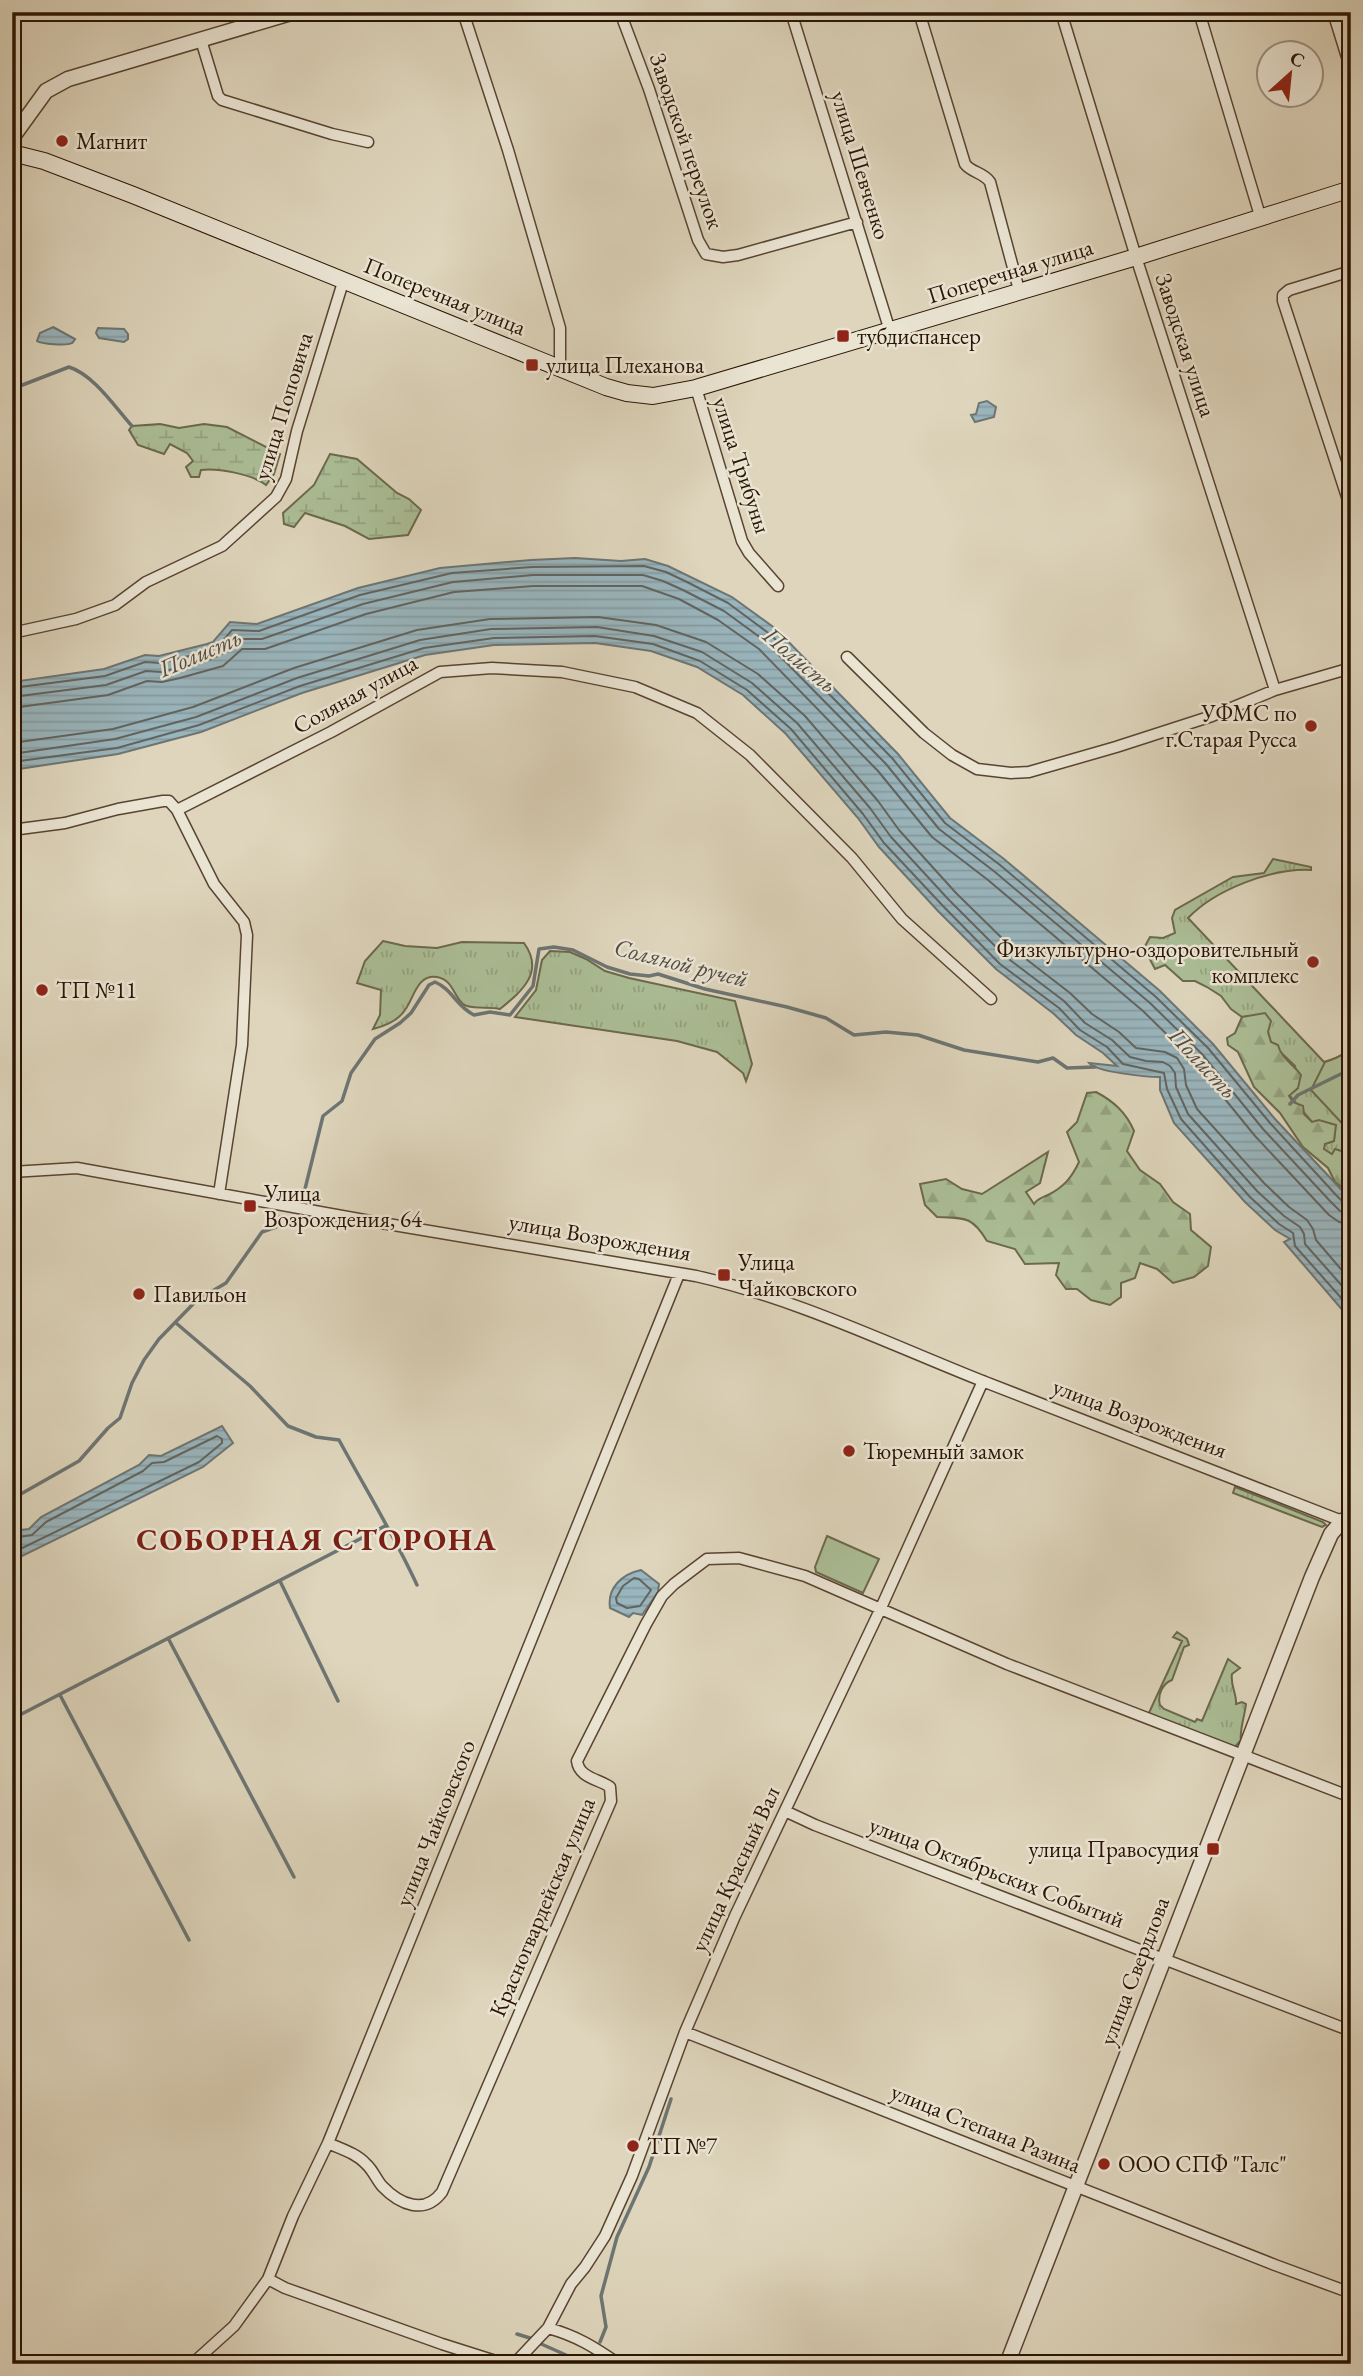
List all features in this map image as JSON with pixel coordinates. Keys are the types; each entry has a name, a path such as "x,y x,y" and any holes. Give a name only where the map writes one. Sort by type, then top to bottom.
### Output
{"main road":[{"name":"Поперечная улица","path":"12,153 71,171 606,387 641,395 665,395 696,388 1136,257 1351,189"}],"street":[{"path":"12,138 46,91 58,84 94,70 294,12"},
{"path":"463,12 560,328 560,368"},
{"name":"Заводской переулок","path":"620,12 649,89 698,240 706,254 723,257 738,255 857,222"},
{"name":"улица Шевченко","path":"791,12 890,331"},
{"path":"919,12 965,164 970,170 983,174 990,182 1019,290"},
{"name":"Заводская улица","path":"1061,12 1136,257 1275,690"},
{"path":"1199,12 1261,219"},
{"path":"1333,12 1350,67"},
{"path":"201,40 218,96 222,100 332,134 368,142"},
{"path":"1351,271 1289,290 1283,295 1283,301 1351,509"},
{"name":"улица Поповича","path":"12,633 76,619 115,605 146,582 222,546 276,497 286,479 297,431 344,279"},
{"name":"улица Трибуны","path":"696,388 742,541 778,586"},
{"path":"847,657 924,733 952,755 977,769 1011,772 1029,772 1116,747 1212,716 1275,690 1351,668"},
{"name":"Соляная улица","path":"177,810 331,732 440,672 492,668 562,672 635,687 697,713 750,755 852,858 902,919 991,999"},
{"path":"12,830 65,823 118,809 169,802 177,810 214,884 244,922 247,935 242,1045 219,1194"},
{"name":"улица Возрождения","path":"12,1172 77,1168 739,1286 774,1297 1346,1523"},
{"name":"улица Чайковского","path":"192,2364 234,2326 268,2279 293,2216 328,2143 679,1274"},
{"name":"улица Красный Вал","path":"514,2364 548,2328 571,2284 586,2267 605,2236 632,2176 685,2032 983,1381"},
{"name":"улица Свердлова","path":"1007,2364 1312,1577 1331,1534 1346,1523"},
{"name":"Красногвардейская улица","path":"328,2143 367,2164 382,2186 409,2204 425,2206 432,2203 442,2192 611,1801 611,1787 582,1773 577,1761 646,1624 662,1596 674,1584 708,1559 739,1558 806,1576 880,1610"},
{"path":"880,1610 1007,1664 1351,1797"},
{"name":"улица Октябрьских Событий","path":"785,1811 815,1825 1351,2031"},
{"name":"улица Степана Разина","path":"685,2032 1351,2293"},
{"path":"268,2279 285,2288 377,2321 505,2364"},
{"path":"548,2328 592,2344 619,2364"}],"green space":[{"path":"160,424 179,428 204,424 227,427 280,454 274,474 266,485 244,475 216,470 201,470 199,477 191,477 186,467 193,461 187,453 170,444 164,454 138,445 129,430 132,426"},
{"path":"330,454 357,459 421,510 408,535 369,539 345,526 305,513 294,527 284,524 283,513 314,485"},
{"path":"1273,859 1311,867 1311,870 1279,873 1245,882 1214,898 1188,918 1324,1062 1343,1054 1351,1037 1351,1154 1345,1151 1332,1155 1324,1149 1324,1144 1334,1141 1335,1126 1312,1122 1289,1095 1298,1088 1295,1066 1271,1043 1268,1032 1253,1016 1242,1017 1231,1009 1221,996 1195,981 1183,981 1165,965 1155,969 1144,948 1150,937 1163,938 1175,933 1172,918 1175,910 1233,877 1264,873"},
{"path":"383,941 405,946 437,948 462,942 524,943 530,953 531,972 523,988 500,1009 466,1006 446,981 430,977 420,983 399,1017 387,1025 373,1029 380,1015 381,990 357,983 365,961"},
{"path":"550,951 570,952 605,971 629,978 735,1001 752,1064 746,1081 743,1073 717,1052 677,1041 515,1017 536,990 542,960"},
{"path":"1265,1013 1271,1021 1268,1032 1271,1042 1278,1045 1284,1057 1301,1075 1298,1088 1289,1096 1293,1102 1303,1106 1304,1114 1312,1122 1319,1120 1336,1125 1334,1141 1325,1144 1324,1149 1332,1154 1335,1149 1351,1154 1351,1194 1335,1182 1328,1168 1303,1147 1280,1113 1254,1087 1238,1052 1228,1045 1227,1038 1235,1033 1242,1017"},
{"path":"1351,1037 1351,1133 1311,1090 1325,1062 1343,1054"},
{"path":"1096,1092 1118,1108 1131,1124 1134,1131 1127,1151 1140,1170 1160,1184 1173,1202 1190,1214 1191,1230 1211,1247 1208,1266 1194,1277 1173,1283 1157,1269 1140,1263 1135,1278 1121,1283 1121,1297 1110,1305 1091,1300 1077,1289 1066,1289 1056,1275 1059,1263 1025,1264 1015,1249 987,1241 977,1227 967,1220 937,1217 925,1205 920,1184 946,1179 962,1189 982,1194 1048,1152 1040,1183 1026,1192 1034,1204 1063,1185 1079,1162 1067,1132 1077,1122 1087,1093"},
{"path":"1235,1487 1326,1525 1322,1527 1233,1493"},
{"path":"827,1536 879,1559 863,1593 816,1572 815,1567"},
{"path":"1177,1632 1187,1639 1189,1645 1184,1647 1172,1680 1162,1690 1160,1705 1195,1722 1197,1719 1202,1721 1228,1659 1240,1668 1232,1674 1236,1704 1246,1704 1241,1740 1234,1748 1148,1715 1182,1641 1173,1637"}],"water":[{"path":"53,327 75,339 74,342 60,344 37,341 40,333"},
{"path":"98,328 124,329 128,339 124,342 99,338 96,333"},
{"path":"987,401 996,407 994,417 975,422 971,415 976,414 979,403"},
{"name":"Полисть","path":"575,558 621,561 645,559 668,566 732,597 776,629 898,754 950,818 1004,859 1160,991 1213,1044 1275,1119 1351,1200 1351,1320 1284,1242 1290,1239 1275,1230 1245,1202 1174,1123 1160,1090 1160,1077 1111,1071 1089,1063 1117,1066 996,969 879,847 858,818 786,734 743,695 697,667 651,651 595,643 494,645 425,655 302,693 201,732 118,754 12,770 12,682 104,669 145,655 159,656 207,644 213,642 230,622 257,624 358,588 440,568"},
{"path":"222,1426 233,1443 203,1467 12,1561 12,1531 29,1529 41,1517 139,1465 149,1455 161,1456"},
{"path":"641,1570 659,1584 658,1592 642,1615 633,1613 629,1617 610,1608 611,1594 617,1583"}],"waterway":[{"path":"12,389 69,367 95,384 132,426"},
{"name":"Соляной ручей","path":"304,1193 323,1116 342,1101 351,1073 375,1039 411,1013 429,985 435,982 474,1015 490,1012 510,1015 533,986 539,949 554,947 573,950 607,967 630,974 658,974 705,989 787,1007 826,1018 854,1035 886,1032 918,1035 964,1050 1038,1062 1053,1058 1067,1068 1095,1067"},
{"path":"1290,1104 1298,1095 1351,1069"},
{"name":"Соляной ручей","path":"12,1499 79,1461 120,1418 132,1383 159,1339 197,1300 226,1283 262,1232 276,1227 280,1217"},
{"path":"176,1323 250,1386 288,1426 316,1437 339,1440 417,1585"},
{"path":"12,1719 385,1526"},
{"path":"280,1581 338,1701"},
{"path":"168,1638 294,1877"},
{"path":"60,1695 189,1940"},
{"path":"600,2342 606,2327 601,2296 617,2237 649,2167 671,2099"},
{"path":"517,2334 533,2339"},
{"path":"539,2343 566,2355 573,2364"},
{"path":"584,2364 595,2352"}],"place":[{"name":"Магнит","path":"62,141"},
{"name":"тубдиспансер","path":"843,336"},
{"name":"улица Плеханова","path":"532,365"},
{"name":"УФМС по г.Старая Русса","path":"1311,726"},
{"name":"Физкультурно-оздоровительный комплекс","path":"1313,962"},
{"name":"ТП №11","path":"42,990"},
{"name":"Улица Возрождения, 64","path":"250,1206"},
{"name":"Улица Чайковского","path":"724,1275"},
{"name":"Павильон","path":"139,1294"},
{"name":"Тюремный замок","path":"849,1451"},
{"name":"улица Правосудия","path":"1213,1849"},
{"name":"ТП №7","path":"633,2146"},
{"name":"ООО СПФ \"Галс\"","path":"1104,2164"}],"district":[{"name":"СОБОРНАЯ СТОРОНА","path":"317,1540"}]}
